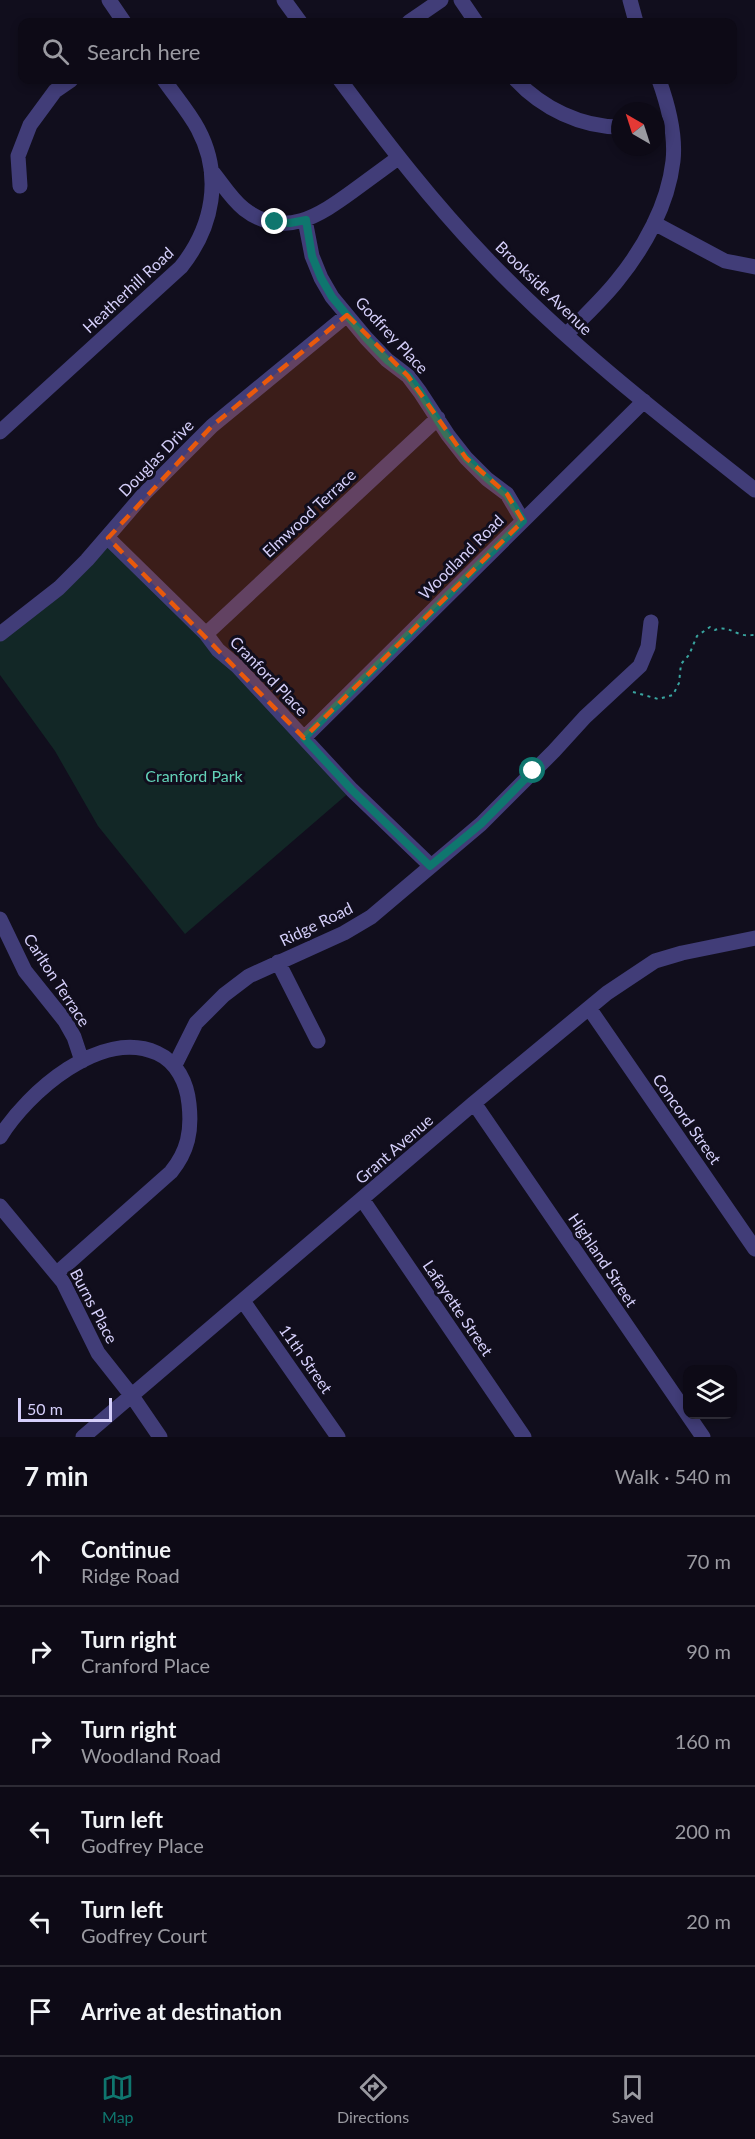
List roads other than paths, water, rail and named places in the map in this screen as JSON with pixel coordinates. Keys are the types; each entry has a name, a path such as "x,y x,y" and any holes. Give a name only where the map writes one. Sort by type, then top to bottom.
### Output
{"street":[{"path":"109,0 121,18"},
{"path":"284,0 297,18"},
{"path":"415,18 441,0"},
{"path":"461,0 473,18"},
{"path":"630,0 635,18"},
{"path":"20,186 18,156 30,125 55,91 65,84"},
{"name":"Heatherhill Road","path":"0,432 181,267 203,234 212,195 212,170 200,131 167,84"},
{"name":"Brookside Avenue","path":"343,84 398,158 487,259 566,335 755,490"},
{"path":"521,84 555,110 577,120 611,126"},
{"path":"658,84 661,102"},
{"path":"566,335 616,283 635,258 654,223 665,195 674,159 665,129"},
{"path":"212,170 237,202 254,215 275,222 290,223 306,220 321,213 398,158"},
{"name":"Godfrey Place","path":"306,220 309,244 321,278 332,297 380,353 408,376 438,418 447,435 466,458 507,495 523,521"},
{"path":"654,223 724,261 755,267"},
{"name":"Douglas Drive","path":"0,634 59,588 108,538 169,468 212,426 347,315"},
{"name":"Woodland Road","path":"304,738 644,401"},
{"name":"Elmwood Terrace","path":"206,634 438,418"},
{"name":"Cranford Place","path":"108,538 206,634 218,650 237,666 352,790 430,866"},
{"name":"Ridge Road","path":"175,1065 196,1023 224,995 249,976 344,933 371,917 481,824 585,717 640,666 648,647 651,622"},
{"name":"Carlton Terrace","path":"0,919 26,970 65,1021 74,1037 82,1061"},
{"name":"Grant Avenue","path":"83,1437 474,1103 622,982 655,961 755,938"},
{"path":"278,962 318,1041"},
{"name":"Concord Street","path":"589,1008 755,1249"},
{"path":"0,1137 12,1119 45,1086 82,1061 106,1050 120,1047 149,1049 163,1055 175,1065 184,1081 188,1097 190,1131 187,1146 180,1161 171,1172 57,1273"},
{"name":"Highland Street","path":"474,1103 703,1437"},
{"name":"Lafayette Street","path":"362,1199 524,1437"},
{"name":"Burns Place","path":"0,1206 57,1273 75,1303 98,1353 132,1396 160,1437"},
{"name":"11th Street","path":"243,1301 338,1437"}],"park label":[{"name":"Cranford Park","path":"194,776"}]}
